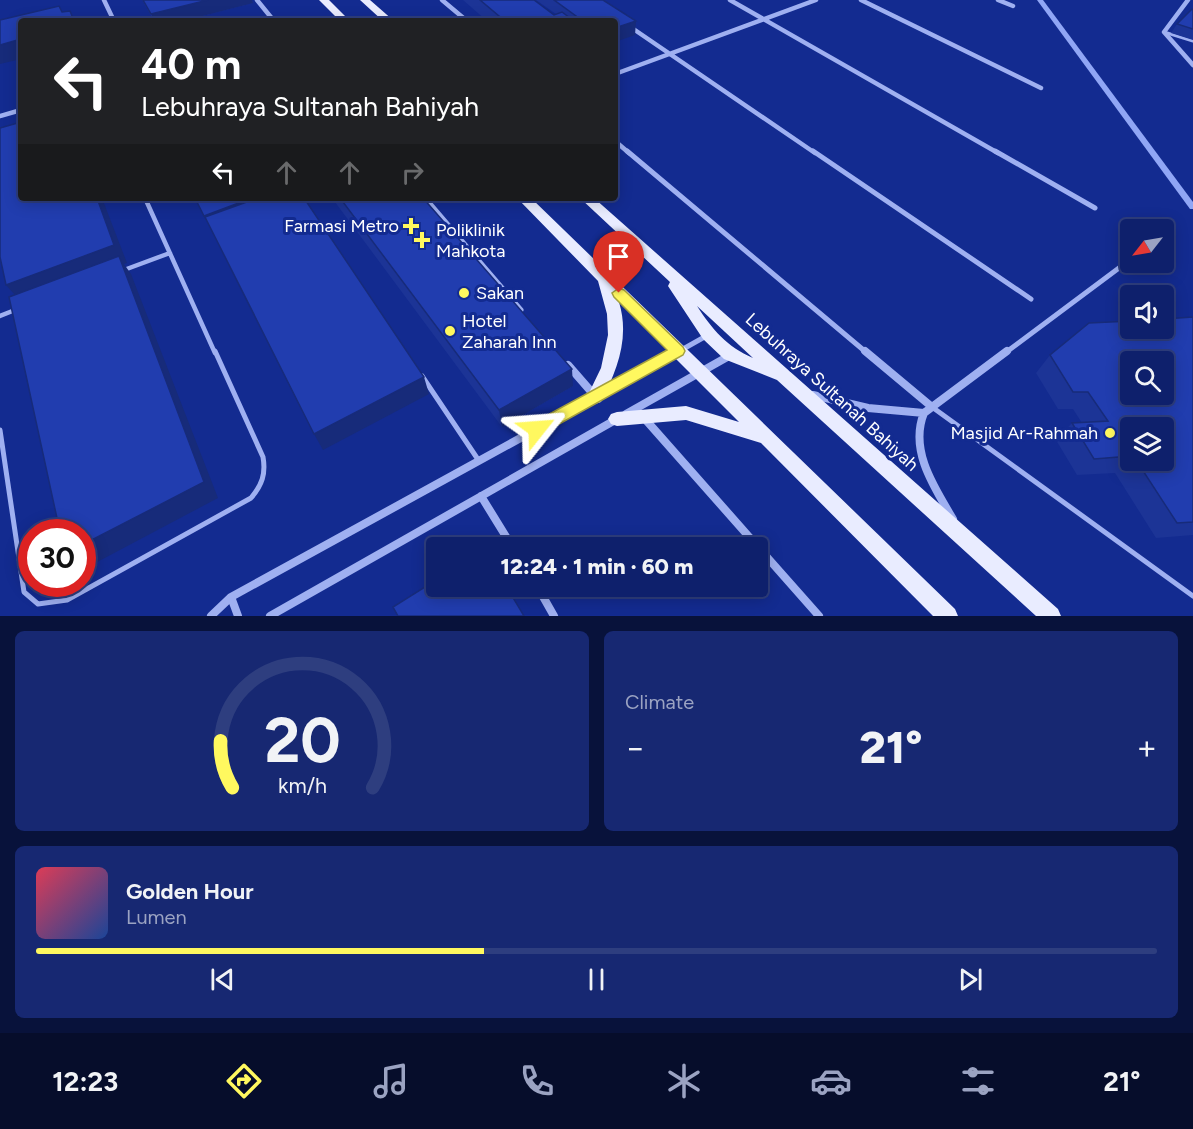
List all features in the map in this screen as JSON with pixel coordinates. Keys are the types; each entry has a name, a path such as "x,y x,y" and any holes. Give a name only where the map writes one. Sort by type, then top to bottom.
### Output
{"main road":[{"path":"324,0 342,18"},
{"path":"365,0 386,18"},
{"path":"526,201 948,616"},
{"name":"Lebuhraya Sultanah Bahiyah","path":"589,201 1051,616"},
{"path":"662,267 708,335 730,355 794,385"},
{"path":"595,397 607,375 615,336 616,316 604,279"},
{"path":"618,419 686,413 766,438"}],"street":[{"path":"104,0 113,18"},
{"path":"256,0 271,18"},
{"path":"442,0 463,18"},
{"path":"730,0 1095,208"},
{"path":"618,73 816,0"},
{"path":"861,0 1041,88"},
{"path":"998,0 1013,6"},
{"path":"1193,6 1187,2 1164,32 1193,64"},
{"path":"620,20 1031,299"},
{"path":"0,116 18,111"},
{"path":"618,144 932,407"},
{"path":"428,201 526,315"},
{"path":"964,538 934,485 921,451 918,430 924,413 1120,267"},
{"path":"211,616 231,597 708,335"},
{"path":"270,616 730,355"},
{"path":"564,361 595,397"},
{"path":"794,385 834,403 869,410 924,413"},
{"path":"642,416 819,616"},
{"path":"482,496 506,537"},
{"path":"231,597 238,616"},
{"path":"543,597 554,616"}],"lane":[{"path":"1164,32 1193,41"},
{"path":"0,430 24,592 38,604 67,600 251,498 262,486 266,471 263,457 146,201"},
{"path":"117,273 170,253"},
{"path":"0,316 21,308"},
{"path":"420,373 479,460"},
{"path":"932,407 1193,596"}],"building":[{"path":"143,0 208,0 151,14"},
{"path":"480,0 534,0 554,15 562,12 570,18 501,18"},
{"path":"554,0 603,0 636,21 618,27 618,18 579,18"},
{"path":"59,6 62,12 70,11 73,18 18,18 18,40 0,45 0,20"},
{"path":"1192,9 1193,29 1177,24"},
{"path":"18,123 18,201 98,201 114,245 6,285 0,257 0,128"},
{"path":"196,201 244,201 204,216"},
{"path":"250,201 306,201 424,377 314,434 205,217"},
{"path":"342,201 426,201 572,369 499,410"},
{"path":"119,256 204,482 96,538 96,519 57,519 9,297"},
{"path":"1193,317 1193,522 1177,523 1143,471 1174,471 1174,417 1120,417 1120,457 1094,459 1072,423 1108,421 1088,392 1073,392 1050,355 1089,323 1120,322 1120,339 1174,339 1174,318"},
{"path":"426,586 426,597 513,597 524,616 398,616 393,607"}],"waterway":[{"path":"1040,0 1193,207"}],"place":[{"name":"Farmasi Metro","path":"411,226"},
{"name":"Poliklinik Mahkota","path":"422,240"},
{"name":"Sakan","path":"464,293"},
{"name":"Hotel Zaharah Inn","path":"450,331"},
{"name":"Masjid Ar-Rahmah","path":"1110,433"}],"route":[{"path":"537,429 678,351 619,293"}]}
